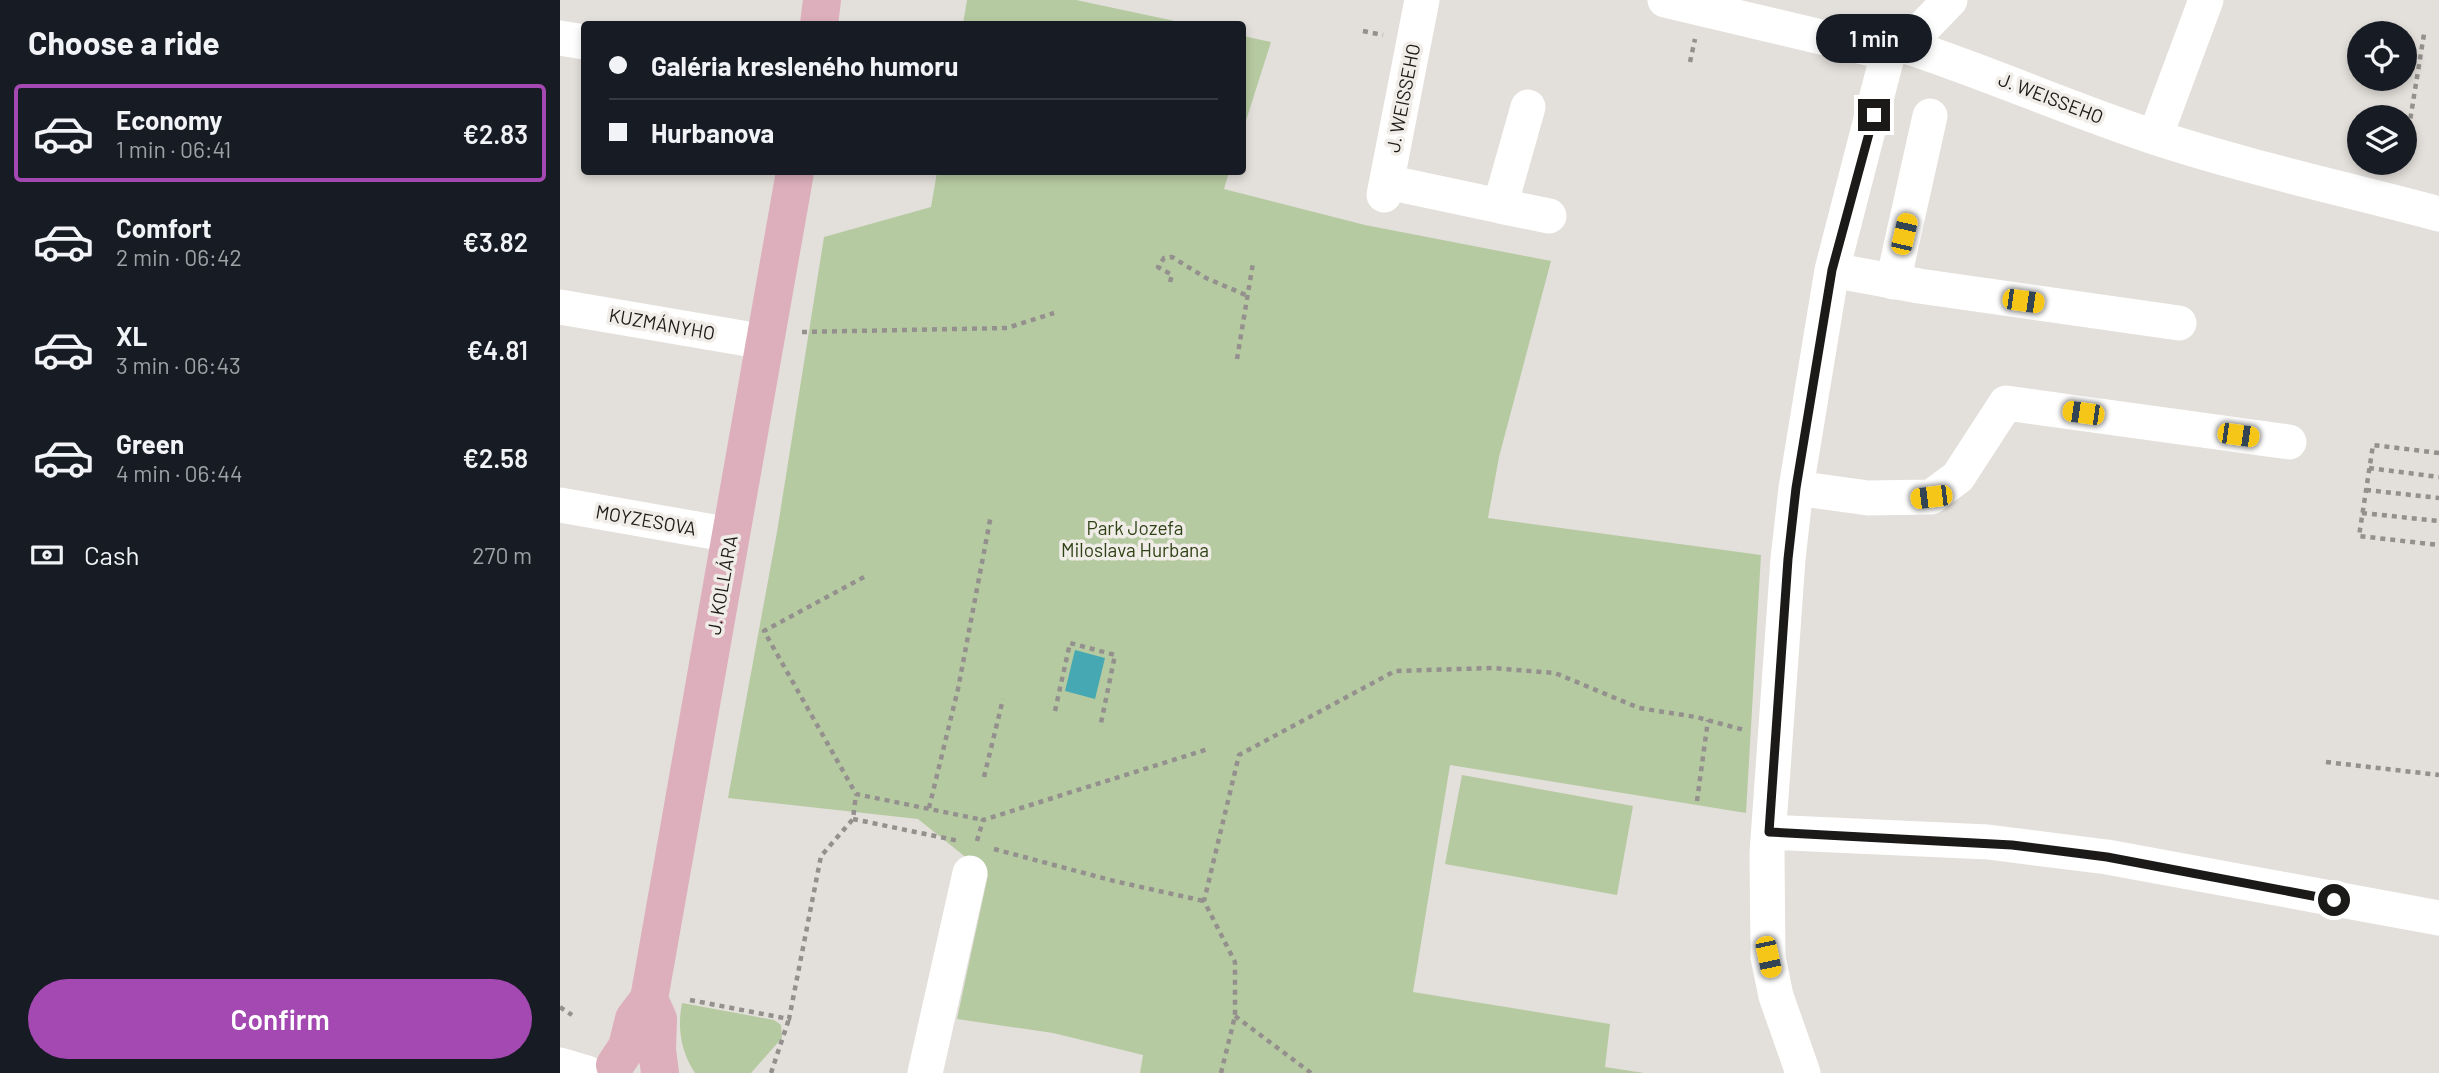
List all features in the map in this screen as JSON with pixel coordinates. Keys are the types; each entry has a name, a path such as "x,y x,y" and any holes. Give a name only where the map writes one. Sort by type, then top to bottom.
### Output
{"main road":[{"path":"819,21 822,0"},
{"name":"J. KOLLÁRA","path":"660,1073 657,1050 658,1019 664,999 732,535 783,337 795,175"},
{"name":"J. KOLLÁRA","path":"611,1071 627,1047 634,1019 664,999"}],"street":[{"name":"J. WEISSEHO","path":"1422,0 1385,189 1500,206"},
{"name":"J. WEISSEHO","path":"1665,0 1954,61 2155,137 2266,170 2439,214"},
{"path":"1802,1073 1776,996 1768,957 1769,832 1788,559 1796,488 1832,270 1896,49 1922,29 1950,0"},
{"path":"2155,137 2206,0"},
{"path":"560,38 581,42"},
{"path":"1528,107 1500,206 1549,216"},
{"path":"1893,282 1930,116"},
{"path":"1832,270 1893,282 2179,323"},
{"name":"KUZMÁNYHO","path":"560,307 783,337"},
{"path":"1796,488 1868,498 1931,497 1958,477 2006,402 2289,442"},
{"name":"MOYZESOVA","path":"560,505 732,535"},
{"path":"1769,832 2015,846 2107,857 2439,918"},
{"path":"925,1073 970,873"},
{"path":"560,1065 611,1071"}],"path":[{"path":"2413,105 2424,34"},
{"path":"1690,62 1696,35"},
{"path":"1170,282 1172,275 1158,267 1164,258 1172,257 1206,278 1248,296"},
{"path":"1237,359 1253,262"},
{"path":"783,337 1007,328 1054,313"},
{"path":"2439,453 2372,445 2359,536 2439,545"},
{"path":"2369,468 2439,477"},
{"path":"2366,490 2439,498"},
{"path":"2362,513 2439,521"},
{"path":"929,808 958,689 991,515"},
{"path":"771,1073 789,1019 821,856 853,819 856,794 764,631 864,577"},
{"path":"1055,710 1070,643 1115,655 1101,723"},
{"path":"1221,1073 1235,1016 1235,962 1204,901 1239,755 1395,671 1492,668 1555,673 1639,708 1708,720 1750,732"},
{"path":"984,777 1003,699"},
{"path":"1697,801 1708,720"},
{"path":"856,794 983,820 1208,748"},
{"path":"2326,762 2439,775"},
{"path":"970,873 983,820"},
{"path":"1114,881 1204,901"},
{"path":"664,999 789,1019"},
{"path":"560,1007 572,1015"},
{"path":"1235,1016 1311,1073"}],"green space":[{"path":"967,0 1076,0 1175,21 964,21"},
{"path":"1246,37 1271,42 1246,121"},
{"name":"Park Jozefa Miloslava Hurbana","path":"936,175 1228,175 1224,189 1365,225 1551,261 1499,457 1488,518 1761,555 1746,813 1450,765 1413,992 1610,1024 1605,1067 1644,1073 1140,1073 1143,1055 1053,1033 957,1019 988,875 918,819 728,798 777,532 824,237 931,207"},
{"path":"1462,775 1633,806 1617,895 1445,864"},
{"path":"682,1003 774,1020 781,1025 782,1038 751,1073 695,1073 681,1040"}],"water":[{"path":"1075,650 1105,658 1095,699 1065,691"}],"route":[{"path":"1874,115 1832,270 1796,488 1788,559 1769,832 1988,842 2107,857 2334,900"}]}
